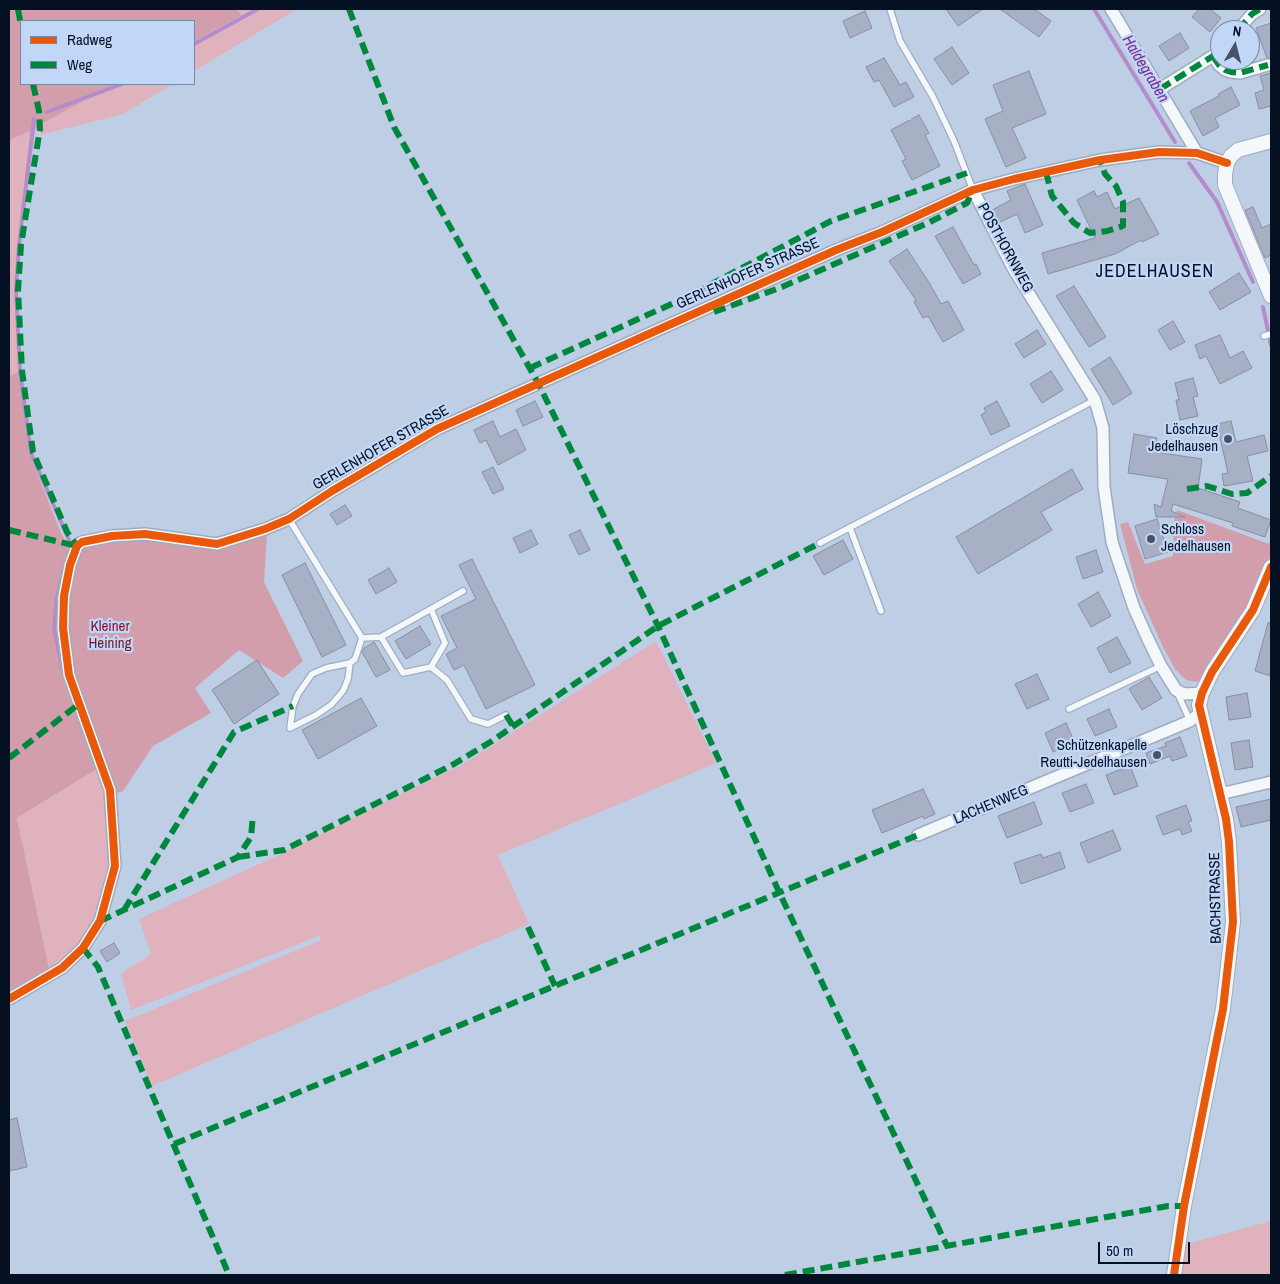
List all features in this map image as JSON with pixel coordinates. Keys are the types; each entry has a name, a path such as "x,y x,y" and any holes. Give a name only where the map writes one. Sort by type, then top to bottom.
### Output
{"street":[{"path":"1111,9 1197,153"},
{"path":"1247,20 1260,9"},
{"path":"1160,89 1210,56"},
{"path":"1225,70 1231,72 1247,70"},
{"path":"1271,141 1238,150 1231,156 1227,163 1225,185 1271,296"},
{"name":"GERLENHOFER STRASSE","path":"9,999 62,968 84,948 100,921 115,866 110,790 69,675 64,638 64,596 70,565 78,546 82,542 112,536 145,534 217,544 265,529 289,519 332,491 437,429 973,190 1100,160 1159,152 1197,153 1227,163"},
{"name":"POSTHORNWEG","path":"973,190 1013,268 1095,400 1103,428 1105,496 1112,542 1134,608 1161,666 1176,690"},
{"name":"BACHSTRASSE","path":"1174,1275 1184,1206 1223,1009 1233,922 1226,819 1220,794 1195,717 1202,693 1212,672 1253,610 1271,567"},
{"path":"1176,690 1184,694 1202,693"},
{"name":"LACHENWEG","path":"918,836 1195,717"},
{"path":"1220,794 1271,782"}],"lane":[{"name":"POSTHORNWEG","path":"890,9 900,41 933,97 954,141 973,190"},
{"path":"1264,336 1271,334"},
{"path":"820,543 1095,400"},
{"path":"289,519 362,638"},
{"path":"850,528 881,612"},
{"path":"362,638 381,637 464,591"},
{"path":"381,637 403,673 431,667 445,644 431,609"},
{"path":"350,663 348,680 343,691 331,705 316,716 290,728 293,706 298,694 312,674 326,668 350,663 354,659 362,638"},
{"path":"1069,709 1161,666"},
{"path":"431,667 447,680 471,719 488,724 506,715"},
{"name":"POSTHORNWEG","path":"1176,690 1195,717"}],"path":[{"path":"876,21 885,34 897,34"},
{"path":"910,120 911,109 933,97"},
{"path":"1128,651 1132,632"}],"shaded area":[{"path":"236,9 297,9 195,70 195,40 241,15"},
{"path":"113,85 171,85 123,114 40,135 41,124"},
{"path":"36,129 18,244 15,290 20,371 9,376 9,140"},
{"path":"656,641 716,763 498,855 529,924 152,1086 125,1021 321,940 319,936 131,1010 121,974 151,954 139,919 283,853 465,763"},
{"path":"98,769 105,797 108,864 94,918 80,944 49,969 17,818"},
{"path":"1271,1221 1271,1275 1179,1275 1183,1245"}],"green space":[{"path":"9,9 236,9 242,15 195,40 195,20 20,20 20,85 113,85 41,124 36,129 9,140"},
{"name":"Kleiner Heining","path":"20,371 29,453 67,544 78,536 112,530 146,529 216,537 265,523 267,534 264,582 303,661 283,678 239,650 195,688 211,713 153,746 123,791 105,797 97,769 17,818 49,969 9,992 9,376"},
{"path":"1177,510 1269,544 1271,538 1271,554 1248,606 1207,671 1197,682 1186,680 1175,669 1163,647 1137,589 1120,524 1128,522 1145,564 1173,556 1174,521"}],"building":[{"path":"946,9 983,9 958,26"},
{"path":"1000,9 1034,9 1051,21 1039,37"},
{"path":"1199,9 1210,9 1221,18 1219,20 1210,20 1210,32 1192,17"},
{"path":"865,11 872,28 850,38 843,21"},
{"path":"1271,23 1271,58 1267,58 1260,39 1260,27"},
{"path":"1180,33 1189,48 1169,61 1159,46"},
{"path":"952,47 969,73 952,85 934,59"},
{"path":"884,58 900,85 906,82 914,97 894,107 879,80 874,82 866,67"},
{"path":"1029,71 1046,114 1012,128 1026,158 1006,167 985,119 1003,111 993,85"},
{"path":"1271,73 1271,106 1259,109 1255,93 1264,90 1260,76"},
{"path":"1231,87 1240,105 1215,118 1219,127 1203,136 1190,111 1219,96 1218,94"},
{"path":"919,115 929,133 925,135 940,166 912,180 902,161 906,159 891,130"},
{"path":"1025,184 1043,225 1025,233 1017,214 998,223 992,210 1011,200 1007,191"},
{"path":"1094,191 1097,197 1107,192 1115,209 1139,198 1159,234 1142,242 1141,240 1115,254 1048,274 1042,253 1095,238 1077,200"},
{"path":"1253,207 1262,228 1271,224 1271,255 1265,258 1245,210"},
{"path":"953,227 981,274 963,284 935,236"},
{"path":"907,249 941,304 948,301 964,330 943,342 928,316 923,318 914,302 916,300 889,261"},
{"path":"1239,273 1251,292 1220,310 1209,292"},
{"path":"1074,286 1106,337 1089,347 1056,296"},
{"path":"1173,321 1185,342 1170,350 1158,330"},
{"path":"1037,330 1046,344 1024,358 1015,344"},
{"path":"1220,335 1230,358 1243,351 1252,368 1220,384 1206,356 1200,359 1195,345"},
{"path":"1110,357 1132,393 1113,405 1091,369"},
{"path":"1051,371 1063,390 1042,403 1030,384"},
{"path":"1193,378 1198,396 1193,397 1198,416 1180,420 1176,400 1179,400 1175,383"},
{"path":"535,401 543,417 523,426 516,410"},
{"path":"997,401 1010,426 991,435 981,415 986,412 984,408"},
{"path":"493,421 500,437 516,429 526,450 498,465 486,440 480,443 474,430"},
{"name":"Löschzug Jedelhausen","path":"1231,421 1236,442 1264,435 1268,451 1247,456 1253,481 1224,486 1222,474 1228,473 1217,424"},
{"path":"1134,434 1157,438 1155,452 1202,459 1198,488 1240,502 1238,508 1271,520 1265,537 1232,526 1233,523 1173,504 1171,511 1185,517 1156,517 1154,504 1161,507 1168,479 1128,473"},
{"path":"493,467 504,489 493,494 482,472"},
{"path":"1072,469 1083,489 1041,512 1052,530 978,574 956,537"},
{"path":"345,505 352,516 337,525 330,514"},
{"name":"Schloss Jedelhausen","path":"1157,519 1168,552 1145,559 1135,526"},
{"path":"531,530 538,544 520,553 513,538"},
{"path":"580,530 590,550 579,555 569,535"},
{"path":"843,540 853,559 824,575 813,556"},
{"path":"1096,550 1103,572 1083,579 1076,557"},
{"path":"472,559 535,685 486,709 464,665 454,670 446,654 457,648 441,616 476,599 459,565"},
{"path":"305,563 346,645 322,657 282,575"},
{"path":"389,568 397,582 376,594 368,580"},
{"path":"1098,592 1111,616 1091,627 1078,604"},
{"path":"1268,623 1271,623 1271,676 1255,671"},
{"path":"420,626 431,644 406,659 395,641"},
{"path":"1117,637 1131,663 1110,673 1097,648"},
{"path":"374,642 390,670 376,677 362,652 364,648"},
{"path":"257,660 279,694 234,724 212,690"},
{"path":"1037,674 1049,699 1027,709 1015,684"},
{"path":"1149,677 1162,698 1142,710 1129,689"},
{"path":"1247,693 1251,717 1229,720 1226,697"},
{"path":"361,698 377,726 318,759 302,730"},
{"path":"1109,709 1117,727 1095,736 1087,719"},
{"path":"1066,723 1075,743 1053,752 1045,733"},
{"path":"1180,737 1187,756 1172,761 1170,756 1150,764 1146,753 1166,746 1165,743"},
{"path":"1249,740 1253,767 1235,770 1231,743"},
{"path":"1130,766 1138,786 1114,795 1106,775"},
{"path":"1086,784 1094,803 1070,812 1062,793"},
{"path":"923,789 935,814 924,819 923,816 882,833 872,810"},
{"path":"1271,799 1271,820 1241,827 1236,807"},
{"path":"1034,802 1042,824 1007,838 998,816"},
{"path":"1186,805 1192,821 1188,822 1192,831 1182,835 1180,829 1163,835 1156,816"},
{"path":"1113,830 1121,850 1088,863 1080,843"},
{"path":"1060,852 1065,868 1021,884 1014,863 1041,854 1043,858"},
{"path":"114,943 120,953 107,962 100,951"},
{"path":"17,1118 27,1167 9,1171 9,1120"}],"waterway":[{"path":"195,43 258,9"},
{"name":"Haldegraben","path":"1094,9 1175,142"},
{"path":"47,112 119,85"},
{"path":"34,119 19,245 16,290 20,371 31,453 69,540"},
{"name":"Haldegraben","path":"1189,163 1217,202 1253,282"},
{"name":"Haldegraben","path":"1263,307 1271,345"},
{"path":"64,675 54,629 57,598 65,564"}],"marked path":[{"path":"18,9 20,20"},
{"path":"349,9 394,127 538,383 658,626 780,894 947,1246"},
{"path":"1247,20 1260,9"},
{"path":"1160,89 1210,58"},
{"path":"1260,67 1268,65"},
{"path":"1225,70 1240,73 1250,70"},
{"path":"33,85 39,111 40,129 21,245 18,290 22,371 33,452 67,532 77,546"},
{"path":"1046,172 1052,196 1074,223 1090,233 1107,231 1123,226 1123,202 1116,186 1105,174 1100,160"},
{"path":"530,368 687,297 831,221 967,173"},
{"path":"714,312 782,287 928,223 967,203 973,190"},
{"path":"1187,489 1207,486 1232,494 1247,493 1271,476"},
{"path":"9,530 77,546"},
{"path":"238,857 284,850 454,764 492,741 658,626 820,543"},
{"path":"9,758 79,704"},
{"path":"124,910 234,732 293,706"},
{"path":"506,715 513,726"},
{"path":"100,921 238,857 251,837 253,815"},
{"path":"174,1144 918,835"},
{"path":"528,927 555,986"},
{"path":"83,948 98,967 229,1275"},
{"path":"785,1275 1168,1206 1184,1206"}],"cycle path":[{"path":"9,999 62,968 83,948 100,921 115,866 110,790 69,675 63,628 64,596 70,565 77,546 82,542 112,536 145,534 217,544 265,529 289,519 332,491 437,429 973,190 1100,160 1159,152 1197,153 1227,163"},
{"path":"1174,1275 1184,1206 1223,1009 1233,922 1226,819 1199,705 1202,693 1212,672 1253,610 1271,567"}],"place":[{"name":"Löschzug Jedelhausen","path":"1228,439"},
{"name":"Schloss Jedelhausen","path":"1151,539"},
{"name":"Schützenkapelle Reutti-Jedelhausen","path":"1157,755"}],"district":[{"name":"JEDELHAUSEN","path":"1155,272"}]}
